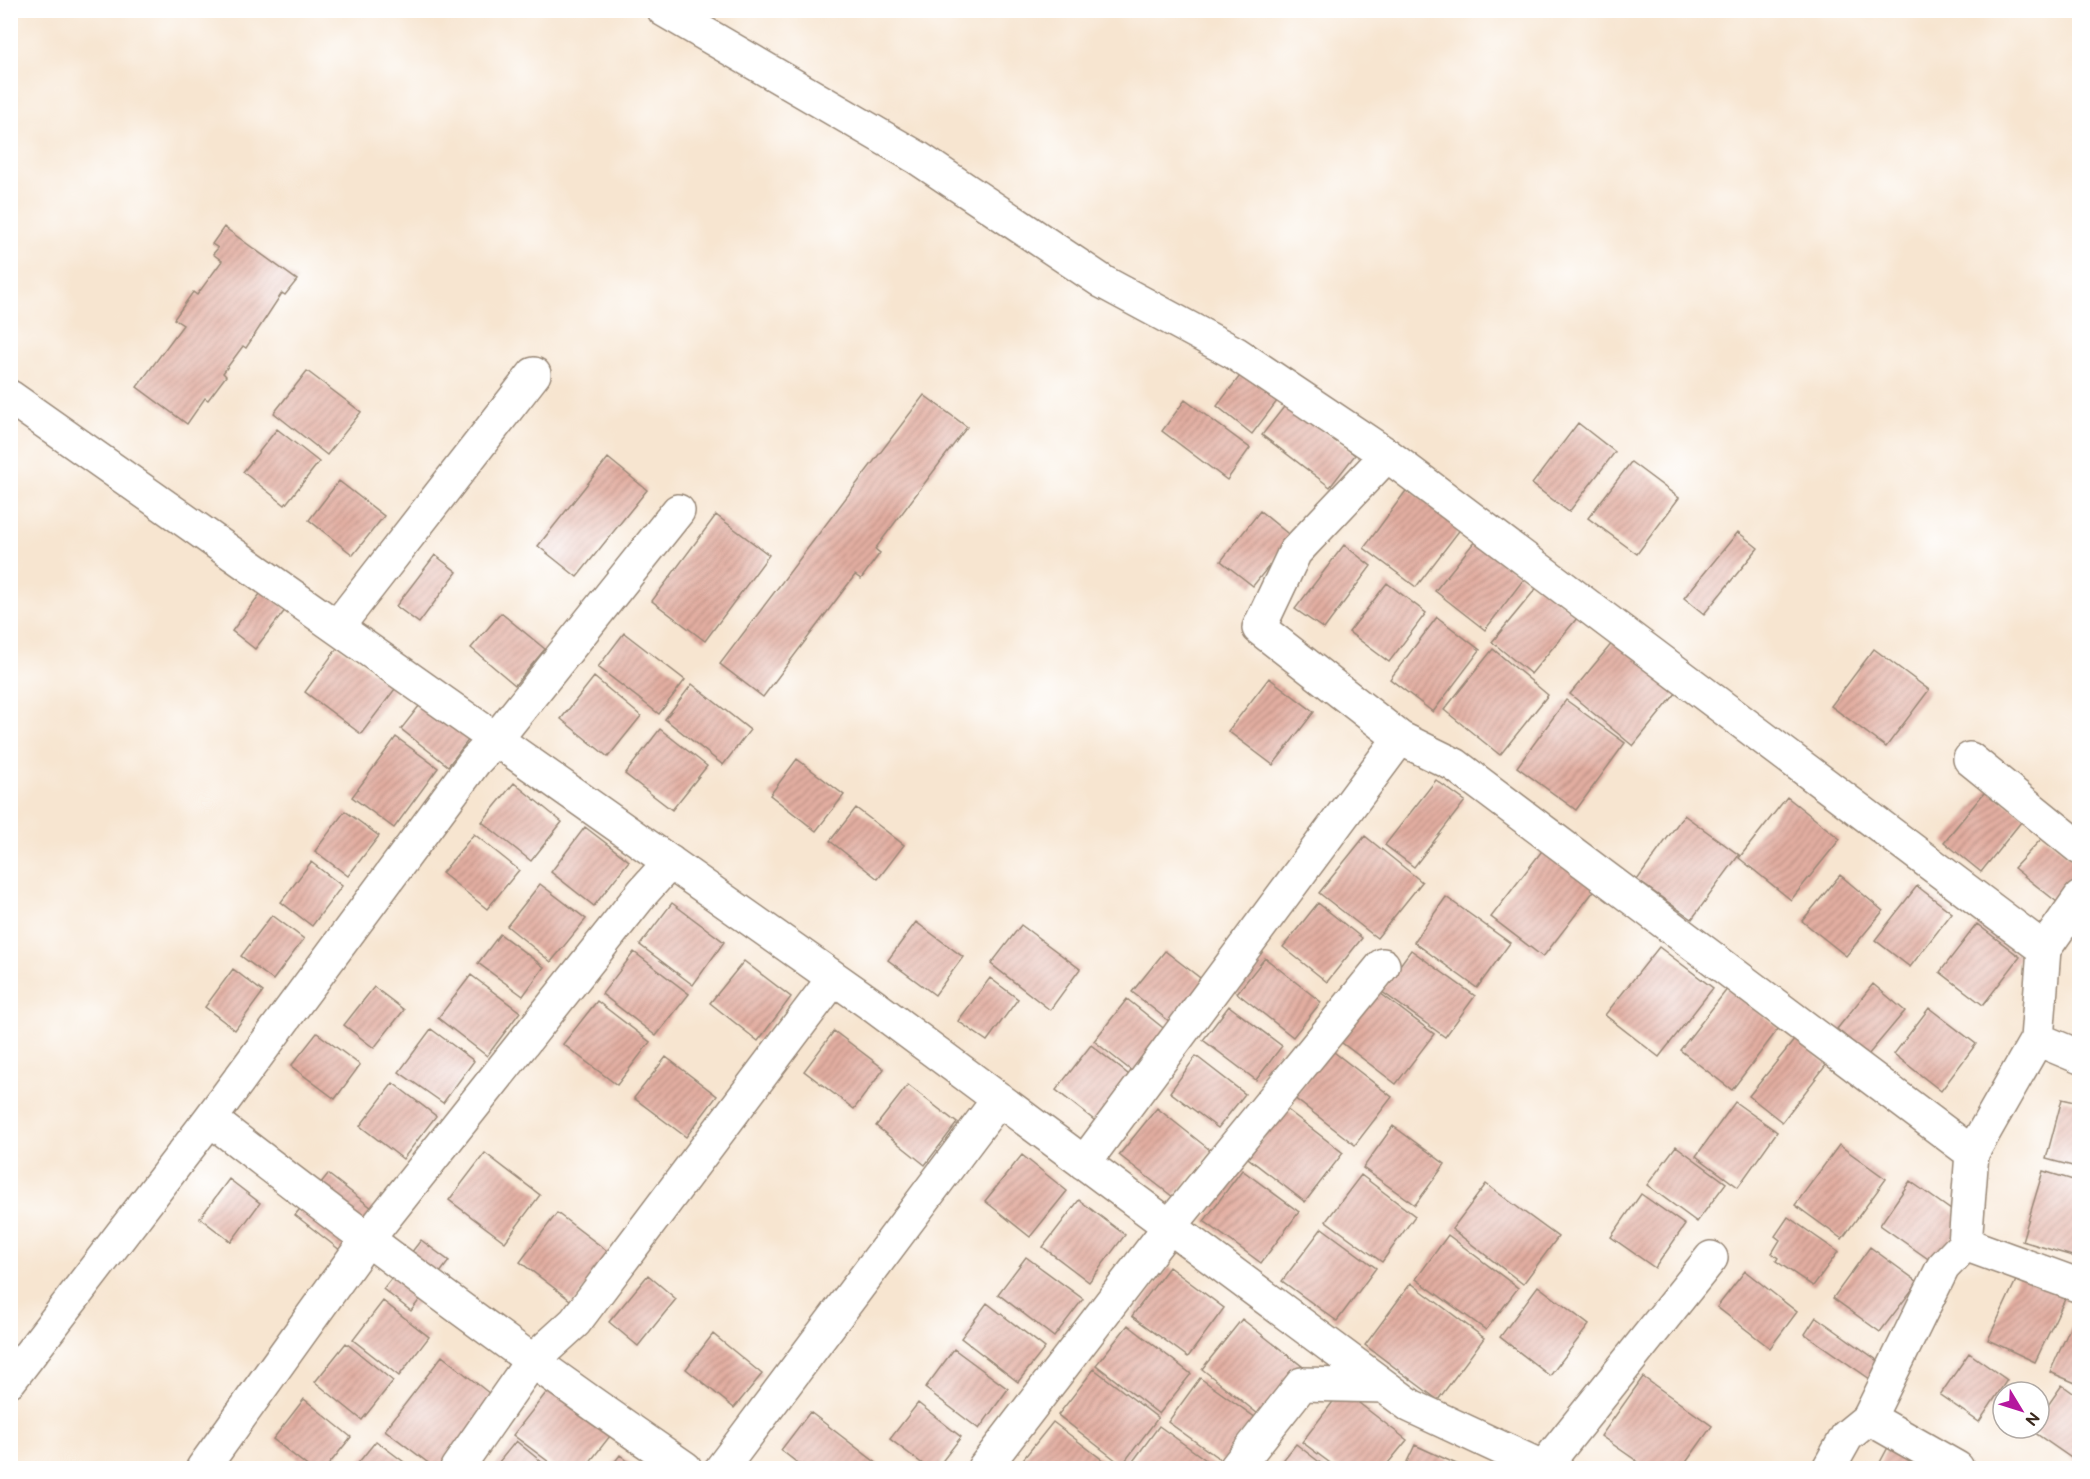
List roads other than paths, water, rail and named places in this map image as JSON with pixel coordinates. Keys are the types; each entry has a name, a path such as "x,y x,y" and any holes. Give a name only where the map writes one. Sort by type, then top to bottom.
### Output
{"street":[{"path":"664,10 918,158 1103,282 1235,353 1387,455 2044,949"},
{"path":"337,627 534,374"},
{"path":"10,398 834,978 1411,1406 1544,1468 1711,1258"},
{"path":"1387,455 1294,552 1259,628 1400,738 1455,765 1972,1153"},
{"path":"10,1380 210,1119 475,761 496,739 678,511"},
{"path":"1084,1163 1400,738"},
{"path":"1970,759 2079,848"},
{"path":"203,1468 366,1241 643,892 670,862"},
{"path":"1829,1468 1847,1436 1869,1418 1943,1267 1965,1244 1972,1153 2037,1039 2044,949 2079,897"},
{"path":"984,1468 1170,1226 1383,965"},
{"path":"457,1468 531,1362 575,1322 834,978"},
{"path":"2037,1039 2079,1057"},
{"path":"722,1468 999,1099"},
{"path":"210,1119 366,1241 531,1362 686,1468"},
{"path":"1965,1244 2079,1286"},
{"path":"1236,1468 1302,1384 1384,1386"},
{"path":"1869,1418 1957,1468"}]}
